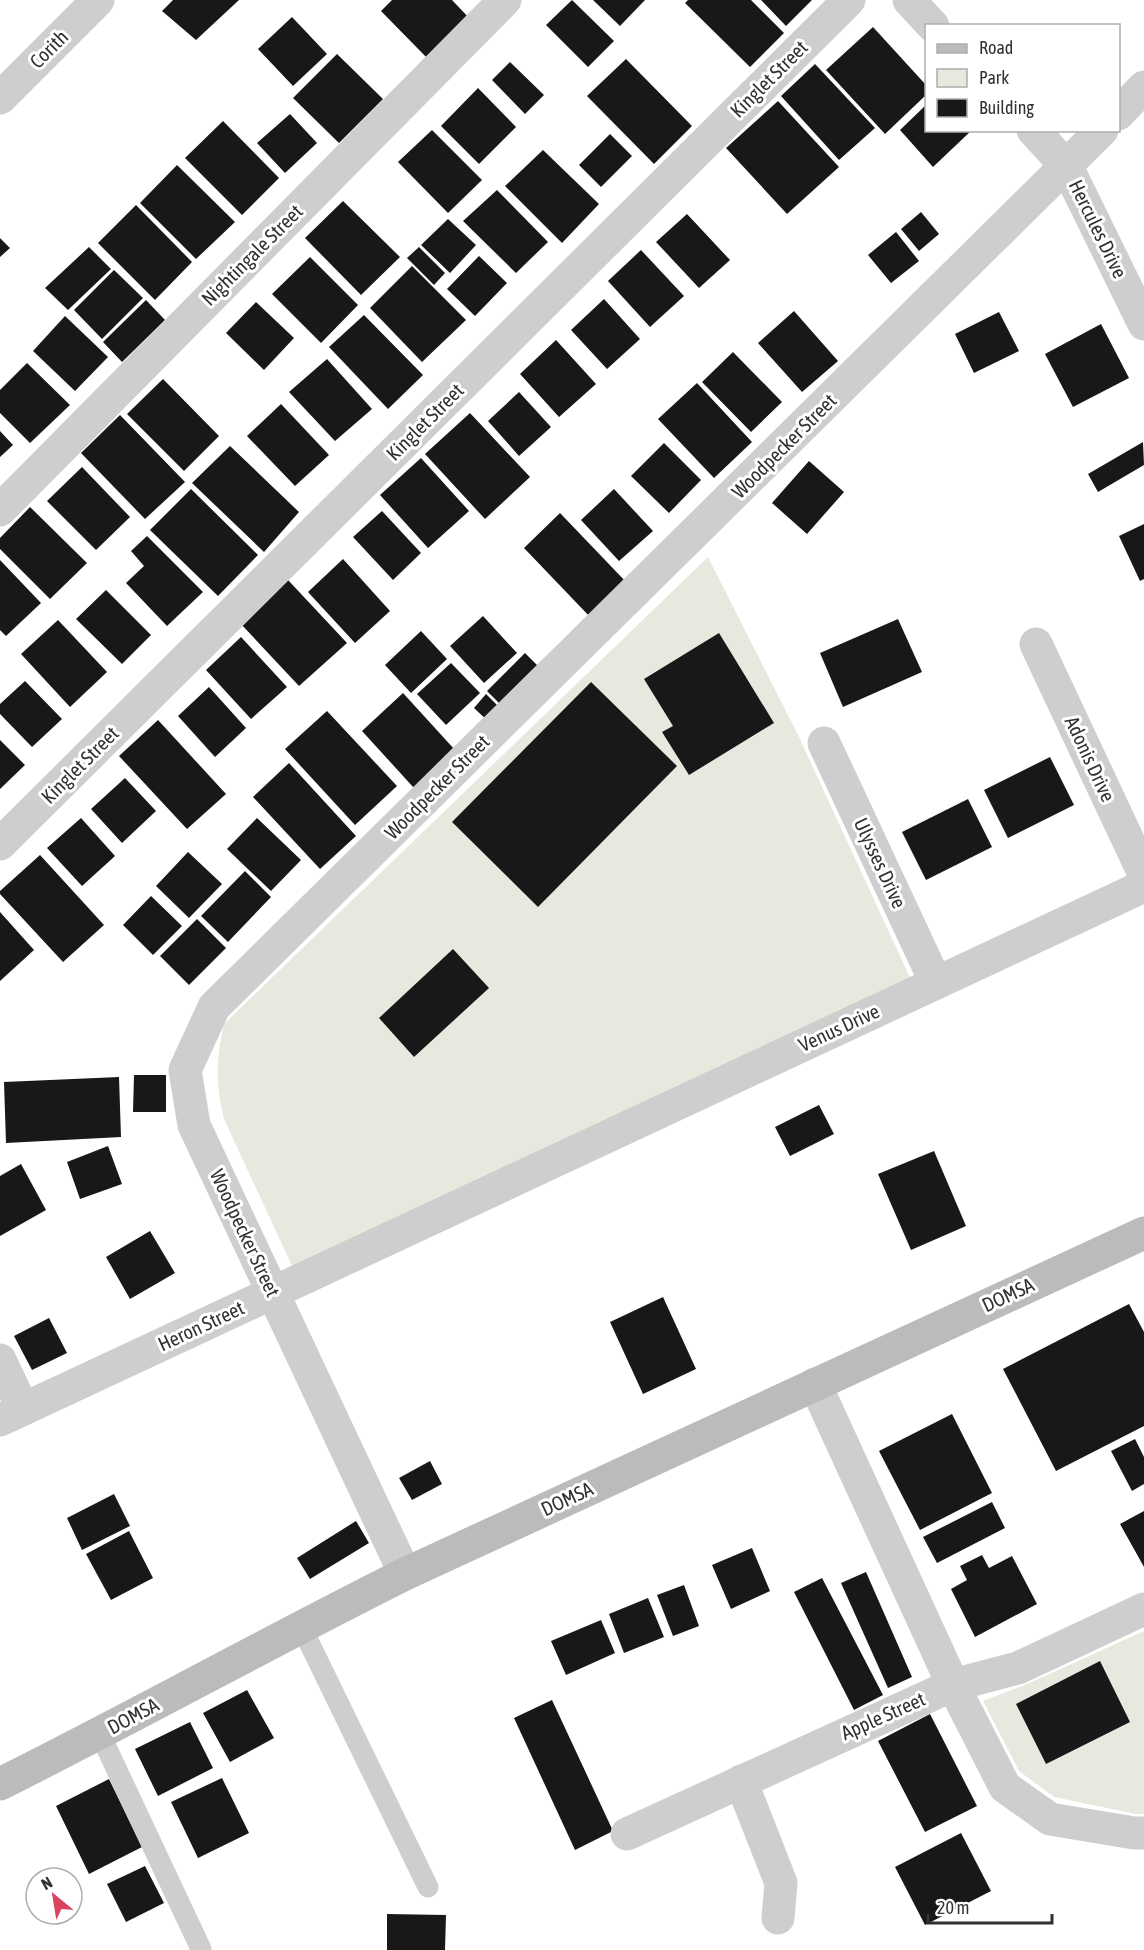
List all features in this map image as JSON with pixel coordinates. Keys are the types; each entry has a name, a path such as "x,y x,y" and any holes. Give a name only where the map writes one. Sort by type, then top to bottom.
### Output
{"main road":[{"name":"DOMSA","path":"0,1784 405,1574 1144,1233"}],"street":[{"name":"Nightingale Street","path":"0,510 504,0"},
{"name":"Kinglet Street","path":"0,844 849,0"},
{"path":"909,0 931,24"},
{"name":"Corith","path":"0,98 81,6"},
{"path":"1120,113 1144,87"},
{"name":"Hercules Drive","path":"1035,132 1067,167 1144,324"},
{"name":"Woodpecker Street","path":"405,1574 194,1125 185,1070 214,1007 1100,132"},
{"name":"Adonis Drive","path":"1036,644 1144,874"},
{"name":"Ulysses Drive","path":"824,743 936,982"},
{"name":"Venus Drive","path":"534,1171 1144,886"},
{"name":"Heron Street","path":"12,1414 534,1171"},
{"path":"0,1360 12,1414"},
{"path":"815,1384 953,1685 1005,1787 1050,1819 1144,1833"},
{"name":"Apple Street","path":"627,1834 953,1685 1018,1668 1144,1609"},
{"path":"741,1781 781,1883 778,1918"}],"lane":[{"path":"301,1626 428,1887"},
{"path":"100,1734 201,1949"}],"green space":[{"path":"708,557 799,737 912,982 292,1266 224,1119 218,1071 224,1024"},
{"path":"1144,1631 1144,1814 1054,1797 1019,1771 983,1701 1027,1684"}],"building":[{"path":"173,0 239,0 196,40 162,11"},
{"path":"392,0 452,0 471,20 429,60 381,11"},
{"path":"572,0 614,41 588,67 546,25"},
{"path":"593,0 645,0 620,26"},
{"path":"688,0 751,0 784,33 750,67 685,3"},
{"path":"761,0 812,0 786,26"},
{"path":"292,17 327,54 293,86 258,49"},
{"path":"873,27 925,84 925,96 885,134 826,70"},
{"path":"337,54 383,99 339,143 293,98"},
{"path":"626,59 692,126 654,164 587,96"},
{"path":"510,62 544,95 525,114 492,80"},
{"path":"815,64 875,128 839,160 781,96"},
{"path":"478,88 516,127 479,164 441,126"},
{"path":"778,101 839,167 787,214 726,148"},
{"path":"925,106 925,132 970,132 933,167 900,130"},
{"path":"290,114 317,143 285,173 257,143"},
{"path":"223,121 279,178 242,215 185,158"},
{"path":"432,130 482,180 448,213 398,162"},
{"path":"610,134 632,156 601,187 579,165"},
{"path":"543,150 599,204 562,243 505,186"},
{"path":"177,165 235,222 196,259 140,203"},
{"path":"497,190 548,242 516,273 463,221"},
{"path":"343,201 400,257 361,295 305,238"},
{"path":"136,205 192,262 155,300 98,243"},
{"path":"921,212 939,234 919,251 901,229"},
{"path":"687,214 730,260 699,288 656,242"},
{"path":"448,219 476,245 450,273 421,245"},
{"path":"896,232 919,261 891,283 868,255"},
{"path":"0,238 10,248 0,257"},
{"path":"89,247 111,269 68,310 45,288"},
{"path":"419,247 445,273 434,285 407,258"},
{"path":"641,250 684,296 650,327 608,281"},
{"path":"479,256 507,283 475,316 447,289"},
{"path":"310,257 358,305 321,343 272,294"},
{"path":"412,266 466,320 422,362 370,308"},
{"path":"114,270 143,298 102,339 74,310"},
{"path":"604,299 640,339 607,369 571,330"},
{"path":"146,300 165,320 122,362 103,342"},
{"path":"256,302 294,338 264,370 226,333"},
{"path":"794,311 838,361 802,392 758,343"},
{"path":"999,312 1019,351 974,373 955,334"},
{"path":"364,315 423,375 388,409 329,347"},
{"path":"65,316 108,357 75,391 33,351"},
{"path":"1101,324 1129,378 1073,407 1045,354"},
{"path":"556,340 596,384 559,417 520,374"},
{"path":"733,352 782,402 751,432 702,382"},
{"path":"327,359 372,409 335,441 289,392"},
{"path":"27,363 70,405 30,443 0,413 0,390"},
{"path":"163,379 219,436 184,471 127,414"},
{"path":"697,383 752,442 714,478 658,419"},
{"path":"519,392 551,427 519,456 488,421"},
{"path":"281,404 329,455 295,486 247,436"},
{"path":"470,413 530,477 485,519 425,454"},
{"path":"120,415 185,482 145,519 81,453"},
{"path":"0,431 13,445 0,457"},
{"path":"1143,442 1144,465 1098,492 1088,474"},
{"path":"664,443 701,480 669,513 631,476"},
{"path":"230,446 299,512 264,552 192,483"},
{"path":"421,458 469,511 428,548 380,495"},
{"path":"809,461 844,492 807,534 772,503"},
{"path":"82,467 130,517 96,550 47,501"},
{"path":"191,489 258,555 218,596 150,530"},
{"path":"614,489 653,531 619,561 581,520"},
{"path":"30,507 87,563 50,599 0,549 0,538"},
{"path":"382,511 421,553 393,580 353,537"},
{"path":"560,513 628,584 592,619 524,548"},
{"path":"1144,524 1144,579 1140,581 1119,536"},
{"path":"147,536 203,592 167,626 126,583 144,566 131,551"},
{"path":"343,559 390,611 355,643 308,592"},
{"path":"0,560 41,603 6,636 0,630"},
{"path":"288,580 347,643 299,686 240,623"},
{"path":"106,590 151,635 122,664 76,619"},
{"path":"483,616 517,653 484,683 450,646"},
{"path":"898,619 922,672 843,707 820,653"},
{"path":"58,620 107,672 70,707 21,654"},
{"path":"421,631 447,659 411,693 385,665"},
{"path":"719,633 774,723 689,775 662,732 673,726 644,679"},
{"path":"241,637 287,687 251,719 206,670"},
{"path":"525,653 540,668 502,706 487,691"},
{"path":"451,663 480,693 446,725 417,694"},
{"path":"25,681 62,719 32,747 0,714 0,704"},
{"path":"591,682 677,766 538,907 452,822"},
{"path":"209,687 246,728 215,757 178,716"},
{"path":"403,693 455,750 414,788 362,731"},
{"path":"486,694 502,710 490,723 474,708"},
{"path":"327,711 397,786 355,825 285,749"},
{"path":"158,720 226,794 187,829 119,756"},
{"path":"0,740 25,765 0,789"},
{"path":"1050,757 1074,805 1008,838 984,790"},
{"path":"289,763 356,836 320,869 253,797"},
{"path":"125,778 156,811 122,843 91,809"},
{"path":"968,799 992,847 926,880 902,832"},
{"path":"81,818 115,856 82,886 47,848"},
{"path":"257,818 301,860 271,891 227,849"},
{"path":"188,852 222,884 189,918 156,886"},
{"path":"40,855 104,925 63,962 0,894 0,891"},
{"path":"245,871 271,897 228,942 201,916"},
{"path":"151,896 182,926 153,955 123,925"},
{"path":"0,912 34,950 0,981"},
{"path":"197,919 226,948 189,985 160,956"},
{"path":"453,949 489,988 414,1057 379,1018"},
{"path":"134,1075 166,1075 166,1112 133,1112"},
{"path":"119,1077 121,1137 6,1143 4,1082"},
{"path":"819,1105 834,1134 790,1156 775,1127"},
{"path":"108,1146 122,1184 80,1199 67,1162"},
{"path":"934,1151 966,1226 911,1250 878,1174"},
{"path":"21,1164 46,1210 0,1236 0,1176"},
{"path":"150,1231 175,1273 130,1299 106,1257"},
{"path":"663,1297 696,1369 643,1394 610,1322"},
{"path":"1129,1304 1144,1332 1144,1426 1056,1471 1003,1369"},
{"path":"49,1318 67,1353 32,1370 14,1336"},
{"path":"952,1414 992,1493 920,1530 879,1451"},
{"path":"1135,1439 1144,1457 1144,1484 1132,1491 1111,1451"},
{"path":"430,1461 442,1484 412,1500 399,1478"},
{"path":"114,1494 130,1526 82,1550 67,1518"},
{"path":"992,1502 1005,1528 937,1563 923,1537"},
{"path":"1144,1511 1144,1567 1120,1524"},
{"path":"356,1521 369,1543 310,1579 297,1558"},
{"path":"129,1531 153,1578 111,1600 86,1554"},
{"path":"752,1548 770,1591 731,1609 712,1565"},
{"path":"982,1555 989,1568 1012,1556 1037,1604 975,1637 951,1589 967,1580 960,1566"},
{"path":"866,1572 912,1677 888,1688 841,1583"},
{"path":"822,1578 883,1695 854,1710 794,1592"},
{"path":"684,1585 699,1626 673,1636 657,1595"},
{"path":"648,1598 664,1637 624,1653 609,1614"},
{"path":"601,1620 615,1653 566,1675 551,1641"},
{"path":"1100,1661 1130,1722 1046,1764 1016,1704"},
{"path":"247,1690 274,1738 230,1762 203,1713"},
{"path":"552,1700 613,1831 575,1850 514,1718"},
{"path":"930,1714 977,1806 925,1832 878,1741"},
{"path":"190,1722 213,1768 158,1796 135,1749"},
{"path":"222,1778 249,1833 198,1858 171,1802"},
{"path":"109,1779 142,1847 89,1874 56,1806"},
{"path":"961,1833 991,1891 925,1925 895,1867"},
{"path":"145,1866 164,1903 126,1922 107,1884"},
{"path":"387,1914 446,1915 445,1950 387,1950"}]}
